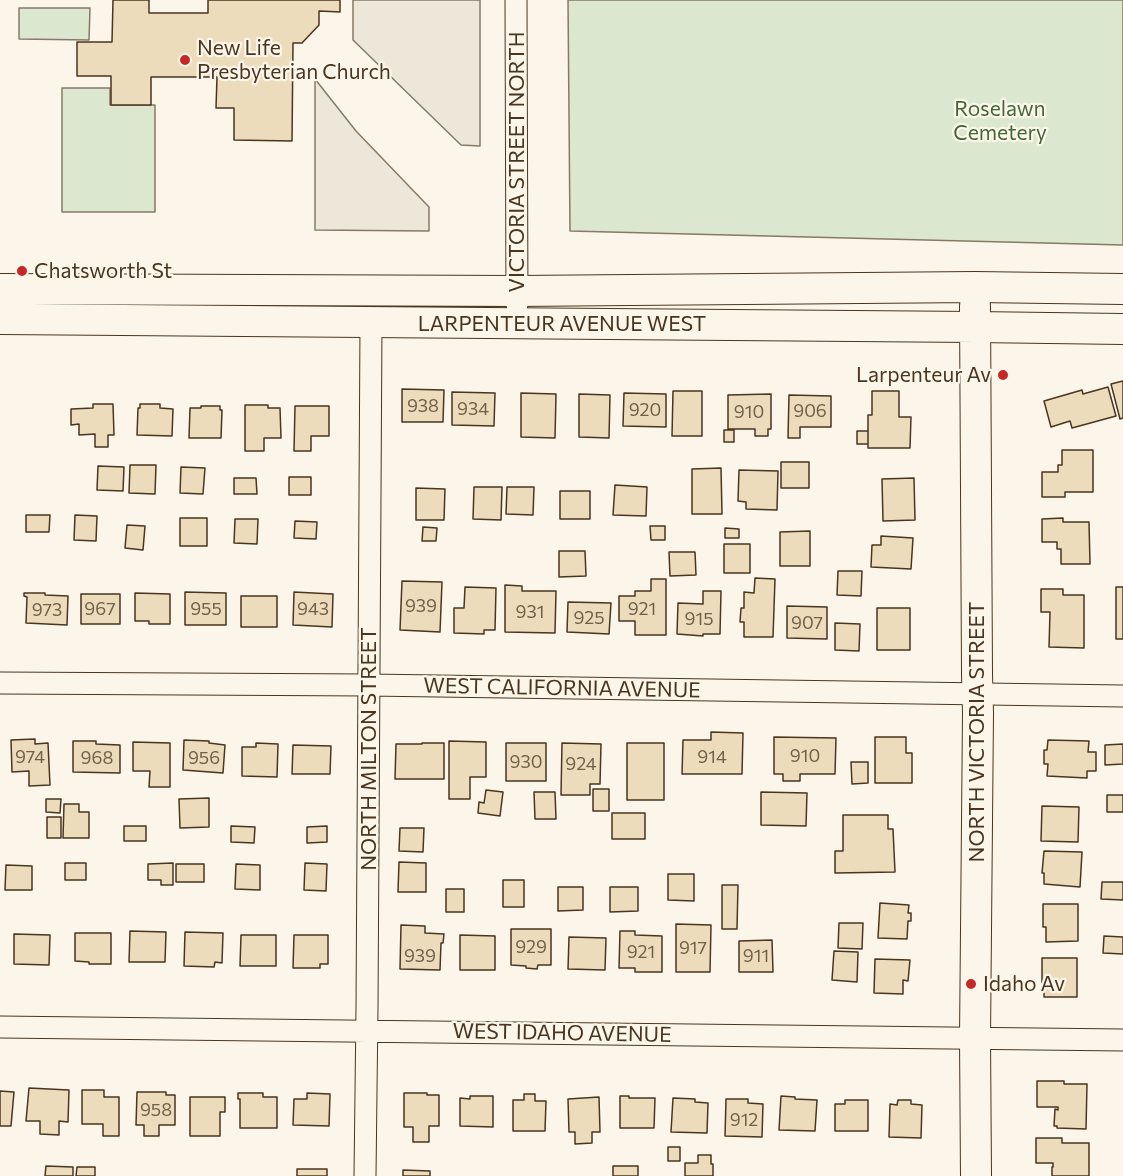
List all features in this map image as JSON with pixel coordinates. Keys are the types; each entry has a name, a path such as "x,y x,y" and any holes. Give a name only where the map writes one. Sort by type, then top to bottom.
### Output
{"main road":[{"name":"LARPENTEUR AVENUE WEST","path":"0,289 517,291 975,287 1123,289"},
{"name":"NORTH VICTORIA STREET","path":"975,287 978,724 976,1176"},
{"name":"LARPENTEUR AVENUE WEST","path":"0,319 1123,330"}],"street":[{"name":"VICTORIA STREET NORTH","path":"516,0 517,324"},
{"name":"NORTH MILTON STREET","path":"365,1176 371,323"},
{"name":"WEST CALIFORNIA AVENUE","path":"0,683 369,685 1123,696"},
{"name":"WEST IDAHO AVENUE","path":"0,1028 1123,1040"}],"green space":[{"name":"Roselawn Cemetery","path":"568,0 1123,0 1123,245 570,231"},
{"path":"19,8 90,8 89,40 19,39"},
{"path":"62,88 110,88 110,105 155,105 155,212 62,212"}],"shaded area":[{"path":"353,0 480,0 480,146 461,145 353,40"},
{"path":"315,79 356,131 429,207 429,231 315,230"}],"building":[{"name":"New Life Presbyterian Church","path":"113,0 149,0 149,13 208,13 208,0 340,0 340,12 319,11 319,25 302,43 293,43 292,141 234,140 234,108 216,108 217,77 151,77 151,105 111,105 111,76 77,76 77,42 112,42"},
{"path":"1123,381 1123,418 1120,419 1111,384"},
{"path":"1108,387 1116,416 1072,428 1070,421 1051,427 1044,401 1082,390 1083,394"},
{"path":"402,389 444,390 443,422 402,422"},
{"path":"673,391 702,391 702,436 672,436"},
{"path":"872,391 899,391 899,417 911,417 910,448 868,448 868,415 872,415"},
{"path":"452,392 495,393 494,426 452,425"},
{"path":"521,393 556,394 555,438 521,437"},
{"path":"624,393 666,394 666,427 623,426"},
{"path":"579,394 610,395 609,438 579,437"},
{"path":"771,394 771,429 768,429 768,436 755,436 755,429 728,429 728,395"},
{"path":"789,395 831,396 831,427 800,427 800,438 788,438"},
{"path":"93,404 113,404 114,435 108,435 108,447 95,447 95,434 79,435 79,424 71,425 71,409 93,408"},
{"path":"140,404 160,404 160,408 173,409 172,436 137,435"},
{"path":"245,405 268,405 268,408 280,408 281,438 264,438 264,451 245,451"},
{"path":"201,406 220,406 222,410 221,438 189,438 190,408 201,408"},
{"path":"295,406 329,406 329,436 311,436 311,451 294,451"},
{"path":"724,430 734,430 734,442 724,442"},
{"path":"857,431 868,431 868,444 857,444"},
{"path":"1062,450 1093,450 1093,492 1065,492 1065,497 1042,497 1042,472 1058,472 1058,465 1062,465"},
{"path":"781,462 809,462 809,488 781,488"},
{"path":"130,465 156,465 155,494 129,493"},
{"path":"98,466 124,467 123,491 97,490"},
{"path":"181,467 205,468 203,494 180,493"},
{"path":"721,468 722,514 692,514 692,469"},
{"path":"739,470 778,471 777,510 746,509 746,502 738,501"},
{"path":"289,477 311,477 311,495 289,495"},
{"path":"234,478 256,478 257,494 234,494"},
{"path":"914,478 915,520 883,521 882,479"},
{"path":"615,485 647,487 646,516 613,515"},
{"path":"474,487 502,487 501,520 473,519"},
{"path":"507,487 534,487 533,515 506,514"},
{"path":"416,488 445,489 444,520 416,520"},
{"path":"560,491 590,491 590,519 560,519"},
{"path":"26,515 50,515 49,532 26,532"},
{"path":"75,515 97,516 96,541 74,540"},
{"path":"180,518 207,518 207,546 180,546"},
{"path":"1063,518 1063,522 1089,522 1090,564 1061,564 1061,549 1057,549 1057,542 1042,542 1042,519"},
{"path":"235,519 258,519 257,544 234,543"},
{"path":"295,521 317,522 316,539 294,538"},
{"path":"127,525 145,526 143,550 125,548"},
{"path":"650,526 665,526 665,540 651,540"},
{"path":"423,527 437,528 436,541 422,541"},
{"path":"725,528 739,529 739,538 725,538"},
{"path":"810,531 810,566 780,566 780,532"},
{"path":"881,536 913,538 911,569 871,567 872,545 881,545"},
{"path":"724,544 750,544 750,573 724,573"},
{"path":"559,551 585,551 586,576 559,577"},
{"path":"669,552 695,552 696,575 670,576"},
{"path":"838,571 862,571 861,596 837,595"},
{"path":"755,578 775,579 773,637 744,637 744,622 740,622 741,608 744,608 744,592 754,593"},
{"path":"651,579 666,579 666,635 635,635 635,621 619,621 619,596 635,596 635,591 651,591"},
{"path":"402,581 442,582 440,632 400,630"},
{"path":"505,585 522,586 522,591 556,591 555,633 505,632"},
{"path":"465,587 496,588 495,630 484,630 484,634 454,633 454,608 464,608"},
{"path":"1116,587 1123,587 1123,639 1116,639"},
{"path":"1041,589 1063,589 1063,595 1084,595 1084,648 1049,647 1050,612 1041,612"},
{"path":"703,591 721,591 720,634 703,634 703,636 677,634 678,603 703,604"},
{"path":"185,592 226,593 226,625 185,625"},
{"path":"294,592 333,594 332,627 293,625"},
{"path":"24,593 68,596 67,625 26,623 27,597"},
{"path":"135,593 170,594 170,624 135,621"},
{"path":"81,594 120,594 120,624 81,624"},
{"path":"241,596 277,596 277,627 241,627"},
{"path":"568,602 611,603 609,634 567,632"},
{"path":"787,606 827,607 827,639 787,638"},
{"path":"877,608 910,608 910,650 877,650"},
{"path":"835,623 860,624 859,651 835,650"},
{"path":"711,732 743,733 742,774 682,774 683,740 711,740"},
{"path":"774,737 836,738 835,774 800,774 800,781 783,781 783,774 774,774"},
{"path":"875,737 906,737 906,753 912,753 912,783 875,783"},
{"path":"35,739 35,744 48,743 50,785 29,786 29,771 12,772 11,740"},
{"path":"184,740 209,741 209,743 225,745 223,773 183,770"},
{"path":"1048,740 1089,741 1088,752 1096,752 1096,771 1087,771 1087,778 1047,776 1048,764 1044,764 1044,750 1047,750"},
{"path":"73,741 96,741 96,744 120,745 120,773 73,772"},
{"path":"449,741 486,742 486,777 470,777 470,799 449,799"},
{"path":"133,742 170,743 170,787 149,787 150,771 133,771"},
{"path":"256,743 278,744 277,777 242,776 242,747 256,747"},
{"path":"444,743 444,779 395,779 396,744"},
{"path":"506,743 546,743 546,781 506,781"},
{"path":"562,743 601,744 600,784 590,784 590,795 561,795"},
{"path":"627,743 664,743 664,800 627,800"},
{"path":"1123,744 1123,764 1105,765 1105,745"},
{"path":"293,745 331,746 330,774 292,774"},
{"path":"851,762 868,762 868,783 852,784"},
{"path":"593,789 609,789 609,811 593,811"},
{"path":"486,790 503,792 500,816 478,813 479,802 484,803"},
{"path":"534,792 555,792 556,819 535,819"},
{"path":"761,792 807,793 806,826 761,825"},
{"path":"1107,795 1123,795 1123,812 1107,812"},
{"path":"209,798 209,827 180,828 179,799"},
{"path":"46,799 61,799 60,813 46,812"},
{"path":"64,804 79,804 79,812 89,812 89,838 63,838"},
{"path":"1042,806 1079,807 1078,842 1041,841"},
{"path":"612,813 645,813 645,839 612,839"},
{"path":"843,815 888,815 888,829 893,829 895,872 835,873 835,851 843,851"},
{"path":"47,817 61,817 61,838 47,838"},
{"path":"124,826 146,826 146,841 124,841"},
{"path":"231,826 255,827 254,843 231,842"},
{"path":"327,826 327,842 307,843 307,827"},
{"path":"400,828 424,828 423,852 399,851"},
{"path":"1044,851 1082,852 1080,887 1044,884 1044,873 1042,873"},
{"path":"399,862 426,863 426,892 398,892"},
{"path":"65,863 86,863 86,880 65,880"},
{"path":"173,863 173,885 161,885 161,880 148,880 148,864"},
{"path":"305,863 327,864 326,891 304,890"},
{"path":"176,864 204,864 204,882 176,882"},
{"path":"236,864 260,865 260,890 235,889"},
{"path":"6,865 32,866 32,890 5,890"},
{"path":"668,874 694,874 694,901 668,900"},
{"path":"503,880 524,880 524,907 503,907"},
{"path":"1102,882 1123,882 1123,900 1101,899"},
{"path":"722,885 738,885 737,929 722,929"},
{"path":"558,887 583,887 583,910 558,911"},
{"path":"610,887 638,887 638,911 610,912"},
{"path":"446,889 464,889 464,912 446,912"},
{"path":"880,903 909,905 908,913 911,913 911,921 908,921 907,939 878,938"},
{"path":"1043,904 1078,904 1078,941 1046,942 1046,927 1043,927"},
{"path":"839,923 863,923 862,949 838,948"},
{"path":"676,924 711,925 710,972 676,972"},
{"path":"401,925 425,926 425,933 444,934 443,943 441,943 440,970 400,969"},
{"path":"511,929 551,929 551,965 538,965 537,969 511,965"},
{"path":"130,931 166,932 165,962 129,962"},
{"path":"620,931 635,931 635,935 662,936 662,972 635,972 635,968 619,968"},
{"path":"185,932 223,933 222,963 215,962 214,967 184,966"},
{"path":"75,933 111,933 111,964 89,964 89,962 75,961"},
{"path":"14,934 50,935 49,965 14,964"},
{"path":"241,935 276,935 276,966 240,966"},
{"path":"294,935 328,935 328,964 320,964 320,968 293,968"},
{"path":"460,935 495,936 495,970 460,970"},
{"path":"1104,936 1123,937 1123,954 1103,953"},
{"path":"569,937 606,938 605,970 568,969"},
{"path":"772,940 773,972 739,972 739,941"},
{"path":"834,951 858,952 857,982 832,980"},
{"path":"1042,958 1077,958 1077,997 1044,997"},
{"path":"875,959 910,960 908,981 903,980 903,994 874,993"},
{"path":"1037,1081 1087,1084 1086,1129 1054,1126 1055,1109 1058,1110 1058,1107 1037,1107"},
{"path":"29,1088 69,1090 68,1122 59,1121 59,1135 40,1134 40,1121 26,1121"},
{"path":"82,1090 104,1090 104,1097 119,1097 119,1136 103,1136 103,1124 82,1124"},
{"path":"0,1091 14,1092 11,1126 0,1126"},
{"path":"137,1092 166,1092 166,1095 175,1095 175,1125 159,1125 159,1136 144,1136 144,1125 136,1125"},
{"path":"238,1093 263,1093 263,1097 277,1097 277,1128 240,1128"},
{"path":"307,1093 330,1094 329,1126 293,1125 294,1099 307,1099"},
{"path":"404,1093 439,1095 439,1126 429,1126 429,1142 413,1142 413,1127 404,1127"},
{"path":"524,1094 535,1094 535,1101 546,1101 545,1131 513,1131 513,1100 524,1100"},
{"path":"470,1096 493,1096 493,1127 460,1126 460,1098 470,1099"},
{"path":"620,1096 655,1098 654,1128 620,1128"},
{"path":"781,1096 817,1100 815,1131 779,1130"},
{"path":"190,1097 225,1097 225,1112 220,1112 220,1136 190,1136"},
{"path":"599,1097 600,1132 592,1132 592,1143 575,1144 575,1132 569,1132 568,1099"},
{"path":"673,1098 695,1099 695,1102 708,1103 707,1133 671,1132"},
{"path":"726,1099 748,1099 748,1103 763,1104 762,1137 725,1136"},
{"path":"845,1100 868,1100 868,1131 835,1131 835,1104 845,1104"},
{"path":"898,1100 911,1100 911,1104 922,1105 921,1138 889,1137 890,1104 897,1105"},
{"path":"1036,1138 1062,1138 1062,1143 1089,1143 1089,1176 1052,1176 1053,1163 1036,1163"},
{"path":"668,1147 680,1147 680,1161 668,1161"},
{"path":"698,1155 711,1155 713,1176 685,1176 685,1163 698,1163"},
{"path":"46,1166 73,1167 73,1176 45,1176"},
{"path":"613,1166 638,1166 638,1176 613,1176"},
{"path":"77,1167 95,1167 95,1176 76,1176"},
{"path":"297,1169 327,1169 327,1176 297,1176"},
{"path":"403,1170 430,1171 430,1176 403,1176"}],"place":[{"name":"New Life Presbyterian Church","path":"185,60"},
{"name":"Chatsworth St","path":"22,271"},
{"name":"Larpenteur Av","path":"1003,375"},
{"name":"Idaho Av","path":"971,984"}]}
